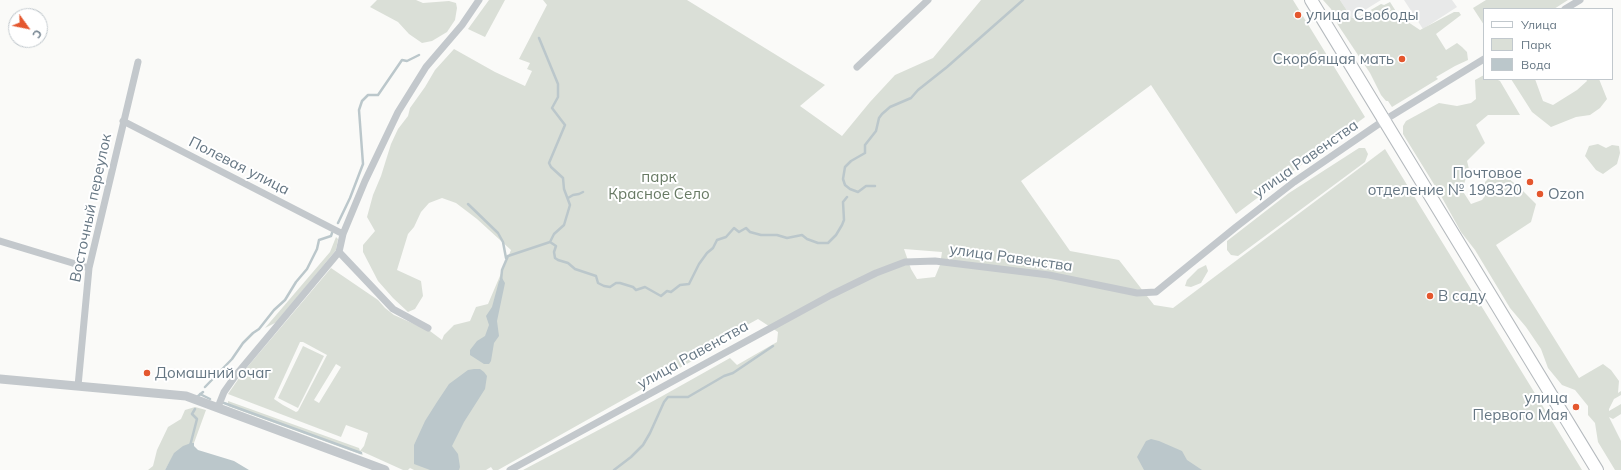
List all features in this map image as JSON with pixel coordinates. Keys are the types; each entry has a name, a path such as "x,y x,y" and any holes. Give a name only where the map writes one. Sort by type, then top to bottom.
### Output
{"main road":[{"path":"1311,0 1383,121 1597,470"}],"street":[{"path":"218,407 224,392 236,375 339,252 344,234 365,181 398,112 426,67 462,25 479,0"},
{"path":"858,67 928,0"},
{"path":"1567,8 1580,0"},
{"name":"улица Равенства","path":"510,470 831,295 876,273 905,262 935,261 1049,275 1137,293 1156,292 1287,187 1383,121 1483,60"},
{"name":"Восточный переулок","path":"78,386 89,268 138,62"},
{"name":"Полевая улица","path":"123,121 344,234"},
{"path":"0,241 89,268"},
{"path":"339,252 357,273 393,309 428,328"},
{"path":"0,379 186,396 385,470"}],"shaded area":[{"path":"1340,0 1381,0 1352,18"},
{"path":"1404,0 1452,0 1457,7 1423,29"}],"green space":[{"path":"377,0 416,0 423,3 449,1 456,3 457,8 455,20 447,32 432,41 422,43 409,34 398,22 370,7"},
{"path":"489,0 505,0 485,37 468,29"},
{"name":"парк Красное Село","path":"543,0 687,0 825,85 800,106 842,136 895,75 933,58 981,0 1293,0 1365,117 1236,214 1151,85 1021,181 1070,251 1119,260 1154,305 1173,308 1385,149 1582,470 523,470 657,399 730,358 737,365 777,342 778,332 758,319 718,341 717,347 498,470 493,470 491,467 486,470 414,470 410,468 408,470 403,470 361,451 363,455 228,406 228,401 359,448 360,451 364,446 368,433 346,425 341,437 228,394 244,371 331,268 378,300 394,315 430,331 442,340 444,335 454,325 470,321 476,307 488,304 511,250 477,219 456,203 442,198 429,203 421,212 414,227 408,234 397,270 421,281 423,296 415,309 408,312 378,281 363,252 363,245 375,231 367,217 391,144 398,129 408,116 410,108 435,70 454,49 495,72 525,86 532,71 527,69 530,63 519,59 547,5","holes":["904,249 942,252 940,265 935,277 917,279 911,269","300,342 303,342 327,355 298,411 296,412 274,399","336,364 341,367 319,403 314,400"]},
{"path":"1323,0 1340,0 1352,18 1357,18 1381,4 1384,5 1390,2 1399,16 1420,30 1454,12 1459,12 1461,15 1436,34 1446,50 1457,43 1462,47 1467,52 1468,60 1436,77 1438,79 1392,107 1381,95 1370,73 1338,25 1331,9"},
{"path":"1486,0 1568,0 1556,8 1483,8 1483,23 1473,8"},
{"path":"1483,76 1483,80 1500,81 1520,115 1488,115 1476,125 1485,143 1467,161 1469,169 1462,190 1471,204 1482,200 1485,196 1485,182 1493,174 1503,174 1536,204 1531,222 1496,245 1579,378 1603,364 1611,370 1619,381 1618,393 1621,391 1621,395 1614,399 1609,411 1621,404 1621,414 1613,419 1609,417 1621,441 1621,470 1615,470 1598,442 1595,423 1588,415 1588,406 1575,390 1562,385 1548,368 1541,349 1526,327 1510,308 1475,250 1461,232 1440,194 1403,134 1403,126 1406,121 1439,103 1457,106 1471,103 1476,99 1475,80"},
{"path":"1512,80 1535,80 1543,101 1553,105 1577,90 1586,80 1599,80 1607,99 1600,108 1590,115 1576,117 1551,127 1532,112"},
{"path":"1598,144 1606,148 1612,145 1619,146 1620,153 1617,164 1603,174 1596,170 1585,156 1589,146"},
{"path":"1359,148 1365,148 1368,154 1365,162 1238,256 1231,255 1227,250 1227,241 1289,193"},
{"path":"336,237 338,239 336,250 277,322 265,328 330,252"},
{"path":"1206,265 1208,271 1201,283 1191,287 1185,286 1187,280 1198,269"},
{"path":"303,346 324,356 298,408 278,398"},
{"path":"195,407 206,410 194,443 175,453 165,470 148,470 153,466 157,450 168,427 181,419 185,410"}],"water":[{"path":"502,278 505,283 497,321 499,336 494,343 491,361 489,364 484,364 470,355 470,350 477,341 485,336 489,325 486,316 492,307 499,281"},
{"path":"480,369 487,376 485,389 464,422 452,446 458,454 459,470 430,470 414,464 414,445 425,421 437,402 449,384 468,370"},
{"path":"1151,439 1182,451 1187,460 1202,470 1144,470 1137,457 1146,441"},
{"path":"194,443 194,446 198,450 234,461 249,470 165,470 174,453 183,446"}],"waterway":[{"path":"875,186 866,186 858,192 845,185 843,179 845,167 851,161 865,153 865,145 876,131 879,118 882,114 890,107 911,98 918,90 947,67 1023,0"},
{"path":"539,38 558,84 558,97 552,108 565,125 549,163 551,167 563,178 564,189 570,205 564,225 554,234 550,242"},
{"path":"338,223 350,198 363,164 359,110 362,101 368,95 378,95 402,60 407,61 419,55"},
{"path":"568,198 583,192"},
{"path":"501,281 502,270 508,256 550,242 556,246 554,252 555,258 568,263 575,269 596,276 598,283 604,286 610,287 616,283 620,283 633,287 636,290 645,287 661,296 667,291 671,292 680,285 689,284 699,264 707,253 713,248 717,240 726,237 734,228 739,232 746,228 750,232 761,235 777,235 787,238 802,235 807,239 818,243 828,243 836,235 842,225 844,220 843,202 847,197"},
{"path":"468,204 498,233 503,242 506,258"},
{"path":"205,387 232,359 243,343 259,329 274,310 285,300 296,282 307,269 317,249 319,240 331,236 332,233"},
{"path":"614,470 631,457 643,445 664,402 668,397 688,397 724,376 733,373 773,346"},
{"path":"197,397 203,392"},
{"path":"200,394 210,399"},
{"path":"224,403 361,453"},
{"path":"190,446 197,419 192,414 195,409"}],"place":[{"name":"улица Свободы","path":"1298,15"},
{"name":"Скорбящая мать","path":"1402,59"},
{"name":"Почтовое отделение № 198320","path":"1530,182"},
{"name":"Ozon","path":"1540,194"},
{"name":"В саду","path":"1430,296"},
{"name":"Домашний очаг","path":"147,373"},
{"name":"улица Первого Мая","path":"1576,407"}]}
